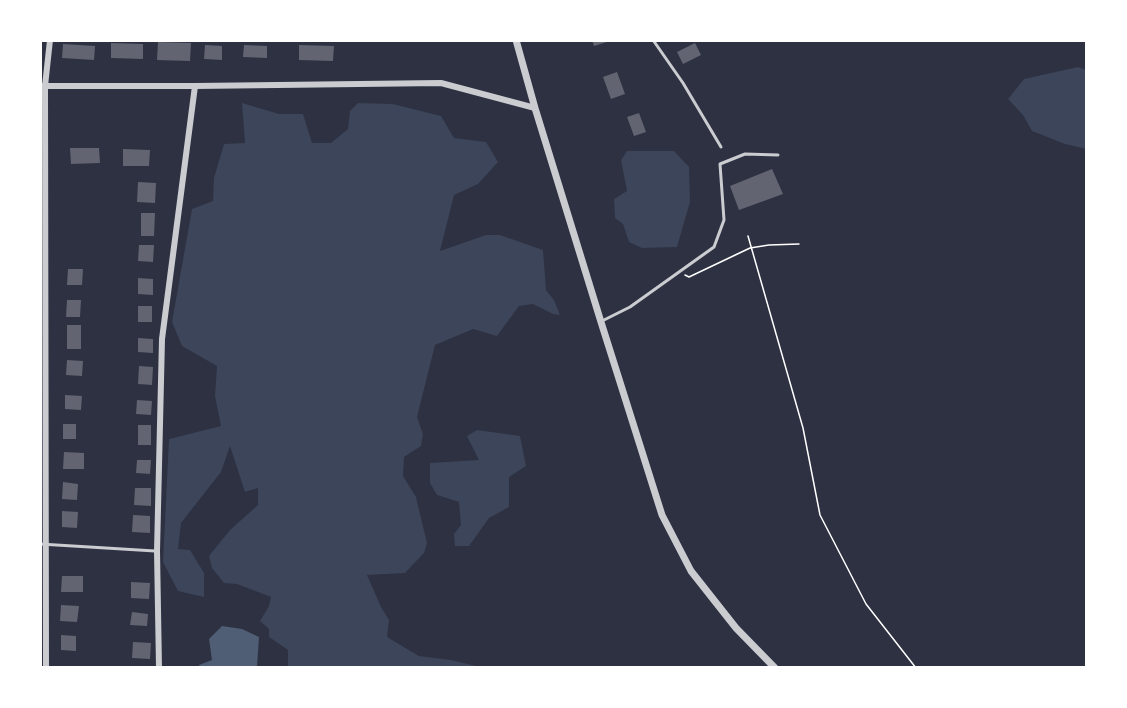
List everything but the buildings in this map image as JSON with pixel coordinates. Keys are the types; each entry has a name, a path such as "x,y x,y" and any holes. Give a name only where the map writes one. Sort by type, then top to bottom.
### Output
{"street":[{"path":"46,668 43,544 43,86 50,40"},
{"path":"516,40 600,322 662,515 691,571 736,628 775,668"},
{"path":"43,86 441,83 535,108"},
{"path":"159,668 157,551 162,339 195,86"}],"lane":[{"path":"653,40 683,82 721,147"},
{"path":"600,322 630,307 714,247 724,220 720,164 745,154 778,155"},
{"path":"43,544 157,551"}],"path":[{"path":"748,236 803,428 820,515 866,604 916,668"},
{"path":"679,272 689,277 750,248 799,244"}],"shaded area":[{"path":"1078,67 1086,70 1086,149 1065,144 1032,131 1023,115 1008,99 1024,79"},
{"path":"242,103 279,114 303,114 312,143 331,143 348,129 350,111 358,103 393,104 441,116 454,138 486,142 498,162 478,184 454,195 440,251 486,235 500,235 543,250 546,290 554,300 560,315 533,304 519,306 497,336 473,329 435,345 417,417 423,434 421,446 404,457 403,476 416,497 427,543 424,553 405,573 367,575 389,620 387,637 419,656 480,667 288,667 288,650 269,637 269,629 260,621 269,606 271,597 237,584 224,583 212,568 209,556 230,530 258,505 258,488 245,492 230,446 221,472 181,523 178,549 190,550 204,573 204,597 178,591 163,562 169,439 221,426 215,396 217,366 182,346 172,322 192,209 213,201 214,178 224,144 245,143"},
{"path":"627,151 674,151 689,167 690,202 677,247 642,248 629,242 623,224 615,218 614,199 627,191 621,160"},
{"path":"477,430 520,436 526,466 509,477 509,507 489,518 469,546 455,546 454,534 461,525 459,502 437,495 430,483 430,463 479,460 467,436"},
{"path":"222,626 242,629 259,637 257,667 199,667 212,660 209,639"}]}
